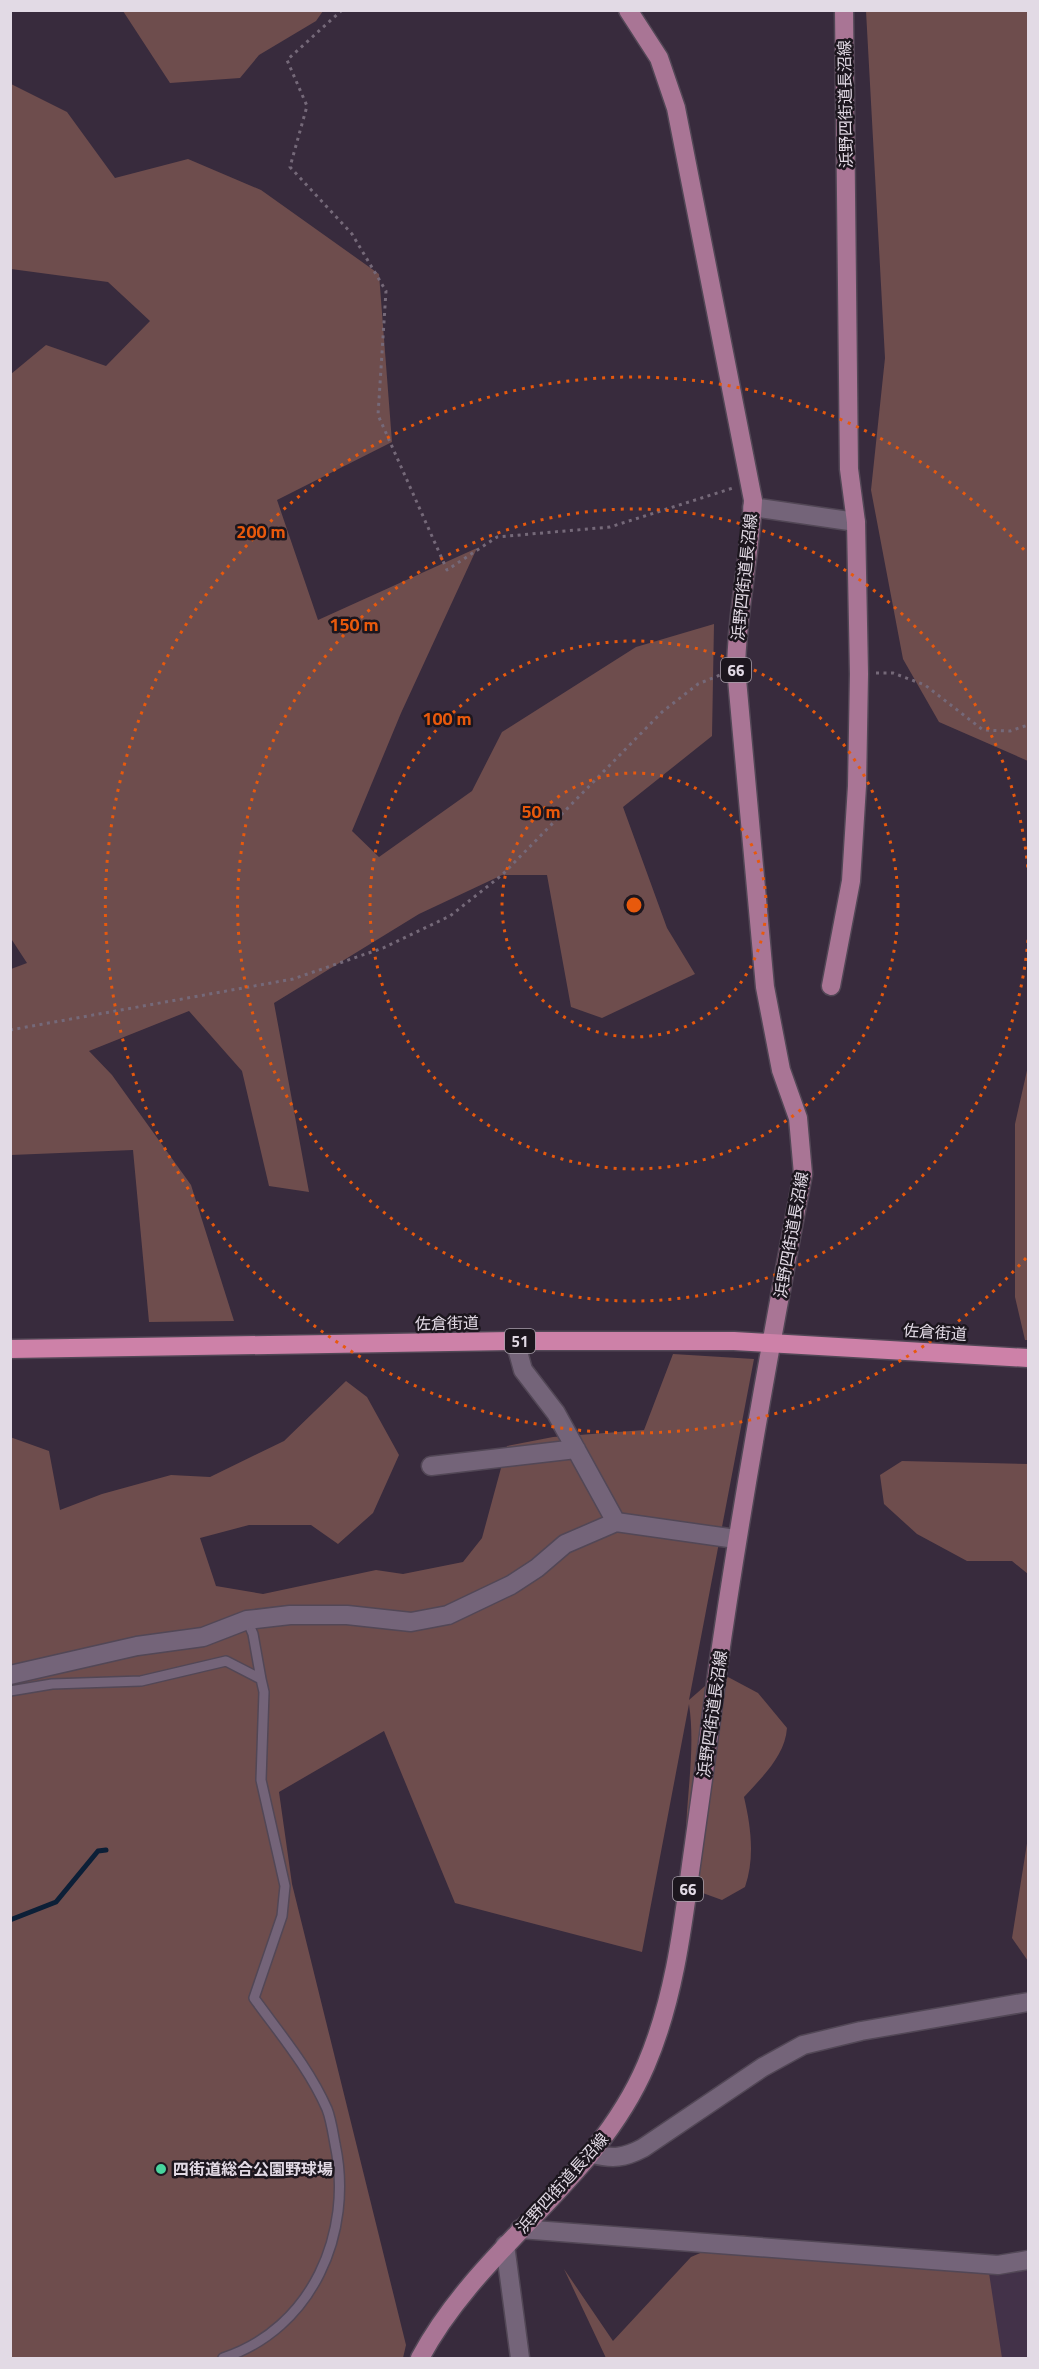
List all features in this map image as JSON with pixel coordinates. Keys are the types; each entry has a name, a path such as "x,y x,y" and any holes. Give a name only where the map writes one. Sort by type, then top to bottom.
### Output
{"highway":[{"name":"佐倉街道","path":"10,1349 515,1341 774,1342 1029,1358"}],"main road":[{"name":"浜野四街道長沼線","path":"420,2358 455,2301 592,2154 615,2124 646,2065 660,2027 680,1947 736,1539 774,1342 803,1174 803,1147 798,1118 781,1070 765,987 736,668 736,642 750,546 752,507 750,483 676,108 659,58 628,10"},
{"name":"浜野四街道長沼線","path":"831,986 851,882 859,674 856,522 849,469 843,10"}],"street":[{"path":"752,507 856,522"},
{"path":"515,1341 523,1370 556,1413 616,1522"},
{"path":"431,1466 576,1449"},
{"path":"10,1675 137,1646 203,1637 247,1620 290,1615 346,1615 411,1622 448,1615 511,1585 537,1568 565,1544 616,1522 736,1539"},
{"path":"592,2154 608,2158 625,2157 634,2153 763,2067 804,2045 861,2031 1029,2001"},
{"path":"520,2229 998,2265 1029,2260"},
{"path":"505,2245 520,2358"}],"lane":[{"path":"224,2358 261,2342 294,2314 320,2277 333,2244 340,2203 339,2162 328,2111 306,2067 254,1998 282,1916 285,1886 261,1780 264,1692 253,1634 247,1620"},
{"path":"10,1691 52,1684 141,1681 226,1661 261,1679"}],"path":[{"path":"342,10 287,60 307,106 290,167 352,234 386,291 378,416 447,570 497,537 610,527 750,483"},
{"path":"10,1030 293,979 383,948 450,916 502,875 662,712 698,684 736,668"},
{"path":"859,674 893,673 925,685 982,730 1010,731 1029,725"}],"shaded area":[{"path":"123,11 323,11 316,21 259,55 240,78 170,83"},
{"path":"866,11 1028,11 1028,761 939,722 903,659 871,490 885,358"},
{"path":"11,84 67,112 115,178 188,159 261,190 379,274 392,442 277,500 318,620 477,548 401,713 352,831 379,857 472,791 502,732 636,647 714,624 712,736 623,807 667,928 695,974 602,1018 571,1007 547,875 502,875 419,914 274,1003 309,1192 269,1186 242,1071 189,1011 89,1051 112,1075 191,1185 234,1321 149,1322 133,1150 11,1155 11,969 27,963 10,937 11,374 46,345 106,366 150,321 108,282 11,269"},
{"path":"1028,1066 1028,1340 1025,1340 1015,1297 1015,1124"},
{"path":"673,1354 754,1359 689,1700 705,1686 728,1677 758,1693 787,1728 777,1757 744,1797 751,1842 750,1865 745,1887 722,1900 689,1888 686,1842 691,1750 689,1704 642,1952 455,1903 384,1731 279,1792 292,1884 406,2345 403,2358 11,2358 10,1437 49,1451 60,1510 102,1494 171,1475 210,1477 284,1441 346,1381 367,1397 399,1455 373,1513 338,1544 311,1525 249,1525 200,1538 216,1586 263,1594 376,1570 403,1574 463,1562 482,1538 507,1446 553,1437 644,1430"},
{"path":"902,1461 1028,1464 1028,1574 1012,1561 967,1561 917,1534 884,1504 880,1475"},
{"path":"1028,1837 1028,1961 1012,1938"},
{"path":"742,2235 869,2261 989,2273 1002,2358 606,2358 564,2269 613,2341 691,2257"},
{"path":"1028,2252 1028,2358 998,2358 968,2265"}],"waterway":[{"path":"10,1920 56,1902 98,1851 106,1850"}],"place":[{"name":"四街道総合公園野球場","path":"161,2169"}]}
